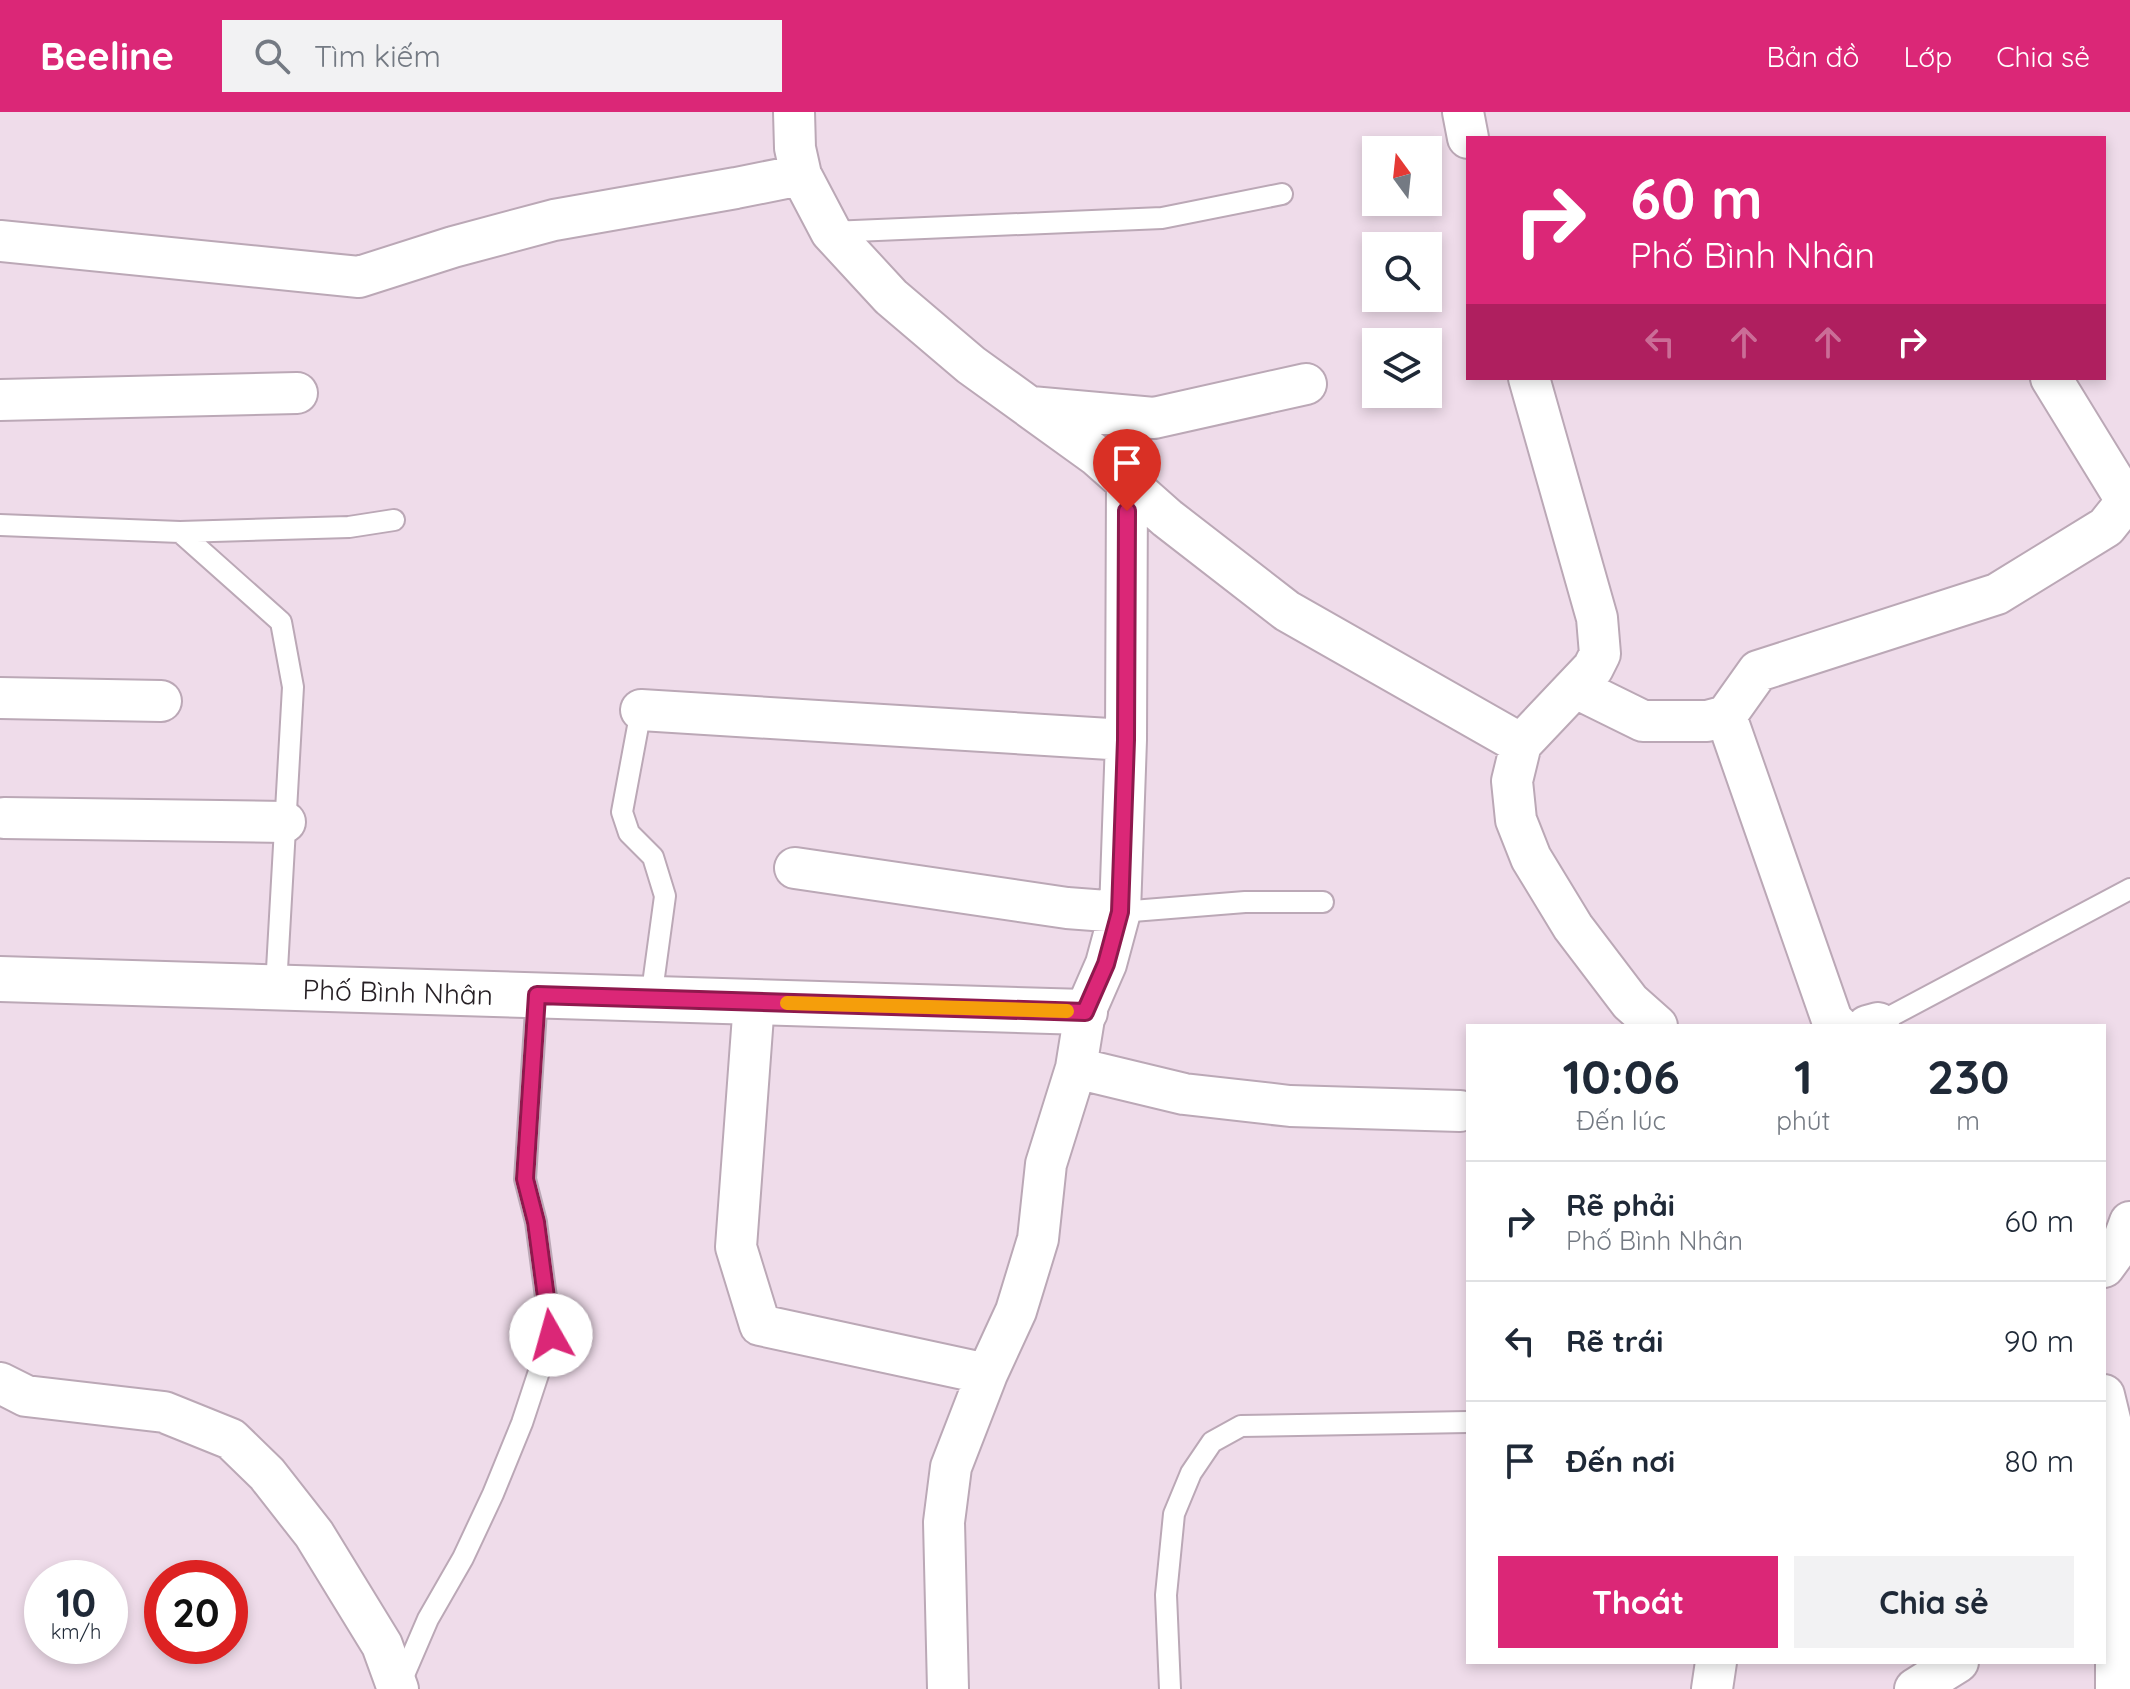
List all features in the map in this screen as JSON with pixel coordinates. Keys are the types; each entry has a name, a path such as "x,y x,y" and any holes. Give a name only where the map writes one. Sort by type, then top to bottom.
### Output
{"street":[{"path":"794,112 795,148 801,175 831,232 891,297 971,365 1097,456 1167,518 1287,611 1521,744"},
{"path":"1463,112 1468,136"},
{"path":"0,241 359,277 453,247 554,220 801,175"},
{"path":"1530,380 1597,618 1600,654 1576,688 1521,744 1512,781 1516,820 1531,858 1583,940 1630,1002 1655,1024"},
{"path":"2052,380 2124,500 2126,542 2130,552"},
{"path":"1031,407 1154,418 1306,384"},
{"path":"0,400 297,393"},
{"path":"948,1689 944,1522 951,1467 987,1374 1016,1311 1038,1239 1046,1164 1076,1068 1085,1012 1106,964 1120,912 1126,740 1127,483"},
{"path":"1576,688 1643,721 1707,721 1726,716 1758,671 1997,594 2106,527 2124,500"},
{"path":"0,698 161,701"},
{"path":"641,710 1126,740"},
{"path":"1726,716 1832,1020 1836,1024"},
{"path":"4,818 285,822"},
{"path":"795,868 1067,908 1120,912"},
{"name":"Phố Bình Nhân","path":"0,979 1085,1012"},
{"path":"754,1002 736,1247 760,1325 987,1374"},
{"path":"1076,1068 1184,1094 1290,1106 1460,1111"},
{"path":"2106,1264 2123,1241 2130,1222"},
{"path":"0,1383 26,1396 164,1412 231,1439 267,1474 314,1534 382,1645 398,1688"},
{"path":"2113,1420 2118,1586 2116,1689"},
{"path":"1712,1689 1716,1664"},
{"path":"1915,1689 1955,1664"}],"lane":[{"path":"831,232 1162,218 1282,194"},
{"path":"0,525 180,532 349,527 394,520"},
{"path":"180,532 281,622 293,687 276,987"},
{"path":"641,710 622,812 629,833 653,857 665,896 651,999"},
{"path":"1877,1024 2130,889"},
{"path":"1120,912 1245,902 1323,902"},
{"path":"398,1688 428,1619 463,1558 493,1494 522,1423 551,1335 536,1222 525,1179 537,995"},
{"path":"1170,1689 1166,1595 1174,1514 1191,1473 1212,1442 1241,1426 1466,1422"}],"slow traffic":[{"path":"787,1003 1067,1011"}],"route":[{"path":"551,1335 536,1222 525,1179 537,995 1085,1012 1106,964 1120,912 1126,740 1127,511"}]}
